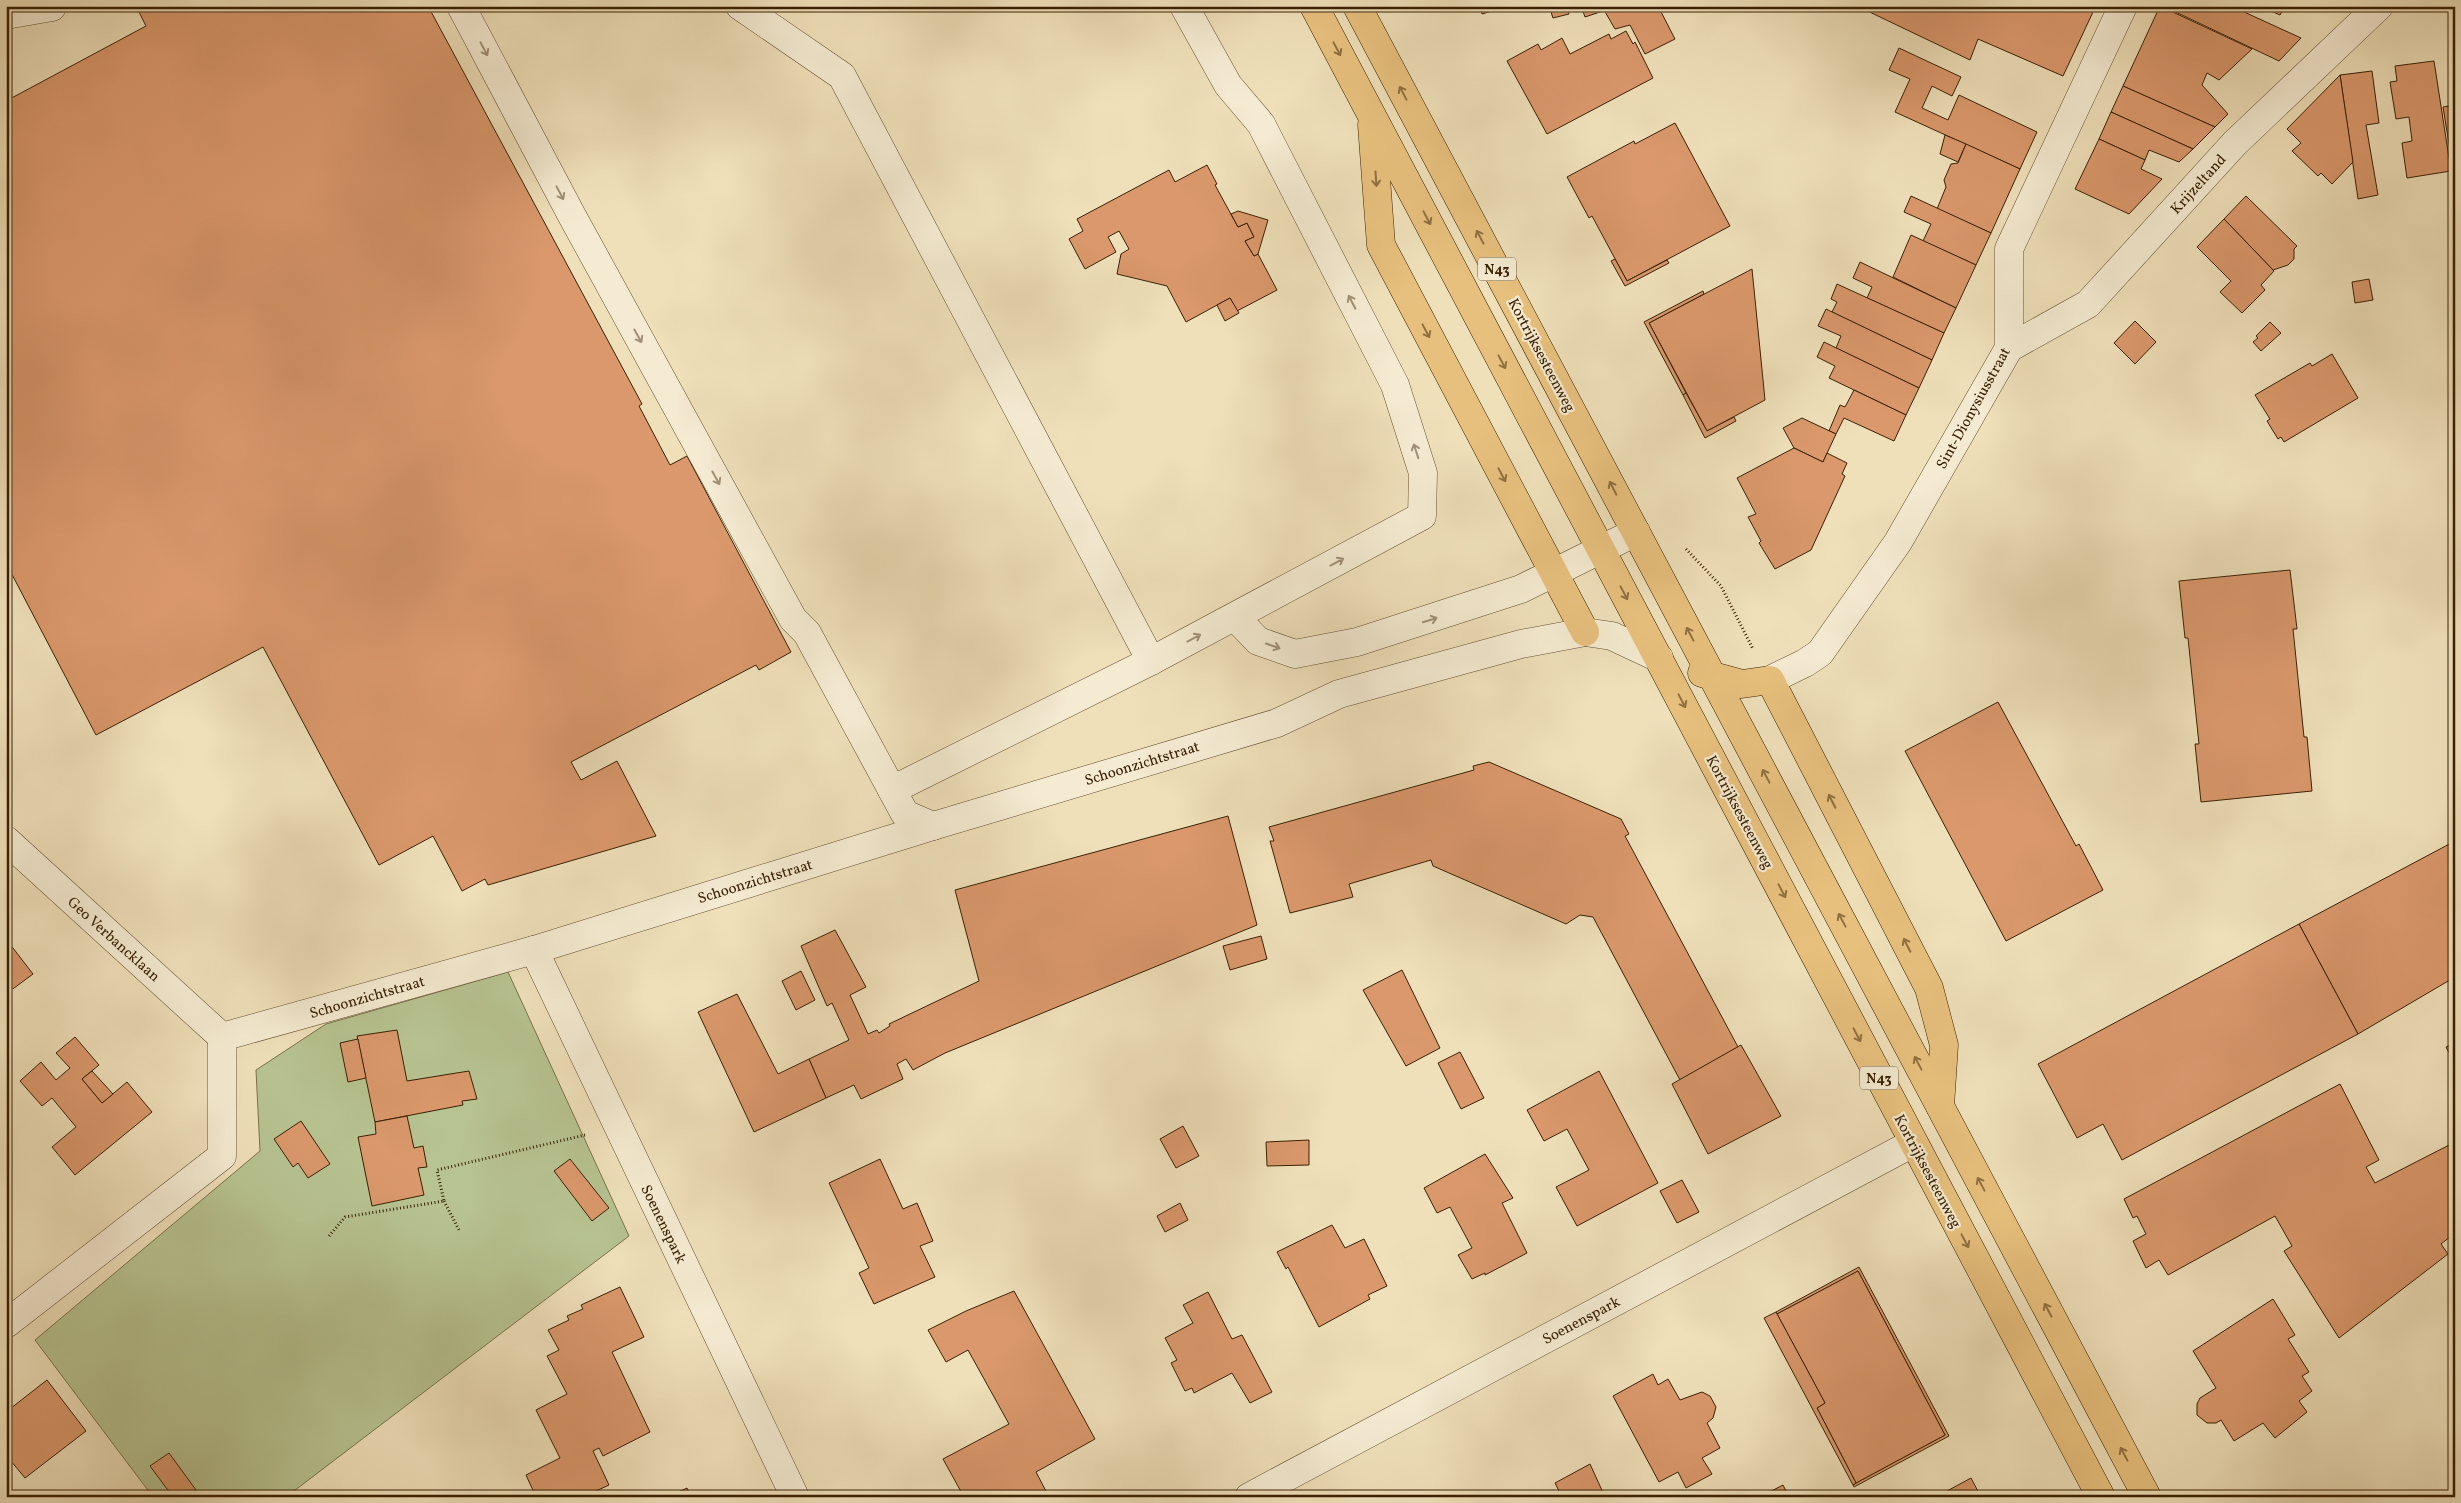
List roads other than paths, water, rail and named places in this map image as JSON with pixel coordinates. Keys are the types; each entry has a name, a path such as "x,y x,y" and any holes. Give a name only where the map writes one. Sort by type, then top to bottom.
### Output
{"main road":[{"name":"Kortrijksesteenweg","path":"1314,6 2101,1497"},
{"name":"Kortrijksesteenweg","path":"1357,6 2147,1497"},
{"name":"N43","path":"1371,113 1382,245 1585,632"},
{"path":"1659,658 1713,677 1742,684 1770,680 1929,988 1944,1045 1940,1106"}],"street":[{"path":"461,6 571,214 793,619 807,633 905,814 933,826"},
{"path":"740,6 842,76 1151,661"},
{"path":"892,790 1151,661 1422,516 1423,473 1395,386 1262,124 1228,84 1184,6"},
{"name":"Sint-Dionysiusstraat","path":"1770,680 1804,664 1820,653 1898,542 2009,348 2009,249 2123,6"},
{"name":"Krijzeltand","path":"2009,348 2088,304 2235,143 2379,6"},
{"path":"6,15 52,7"},
{"path":"1235,617 1258,641 1295,654 1357,642 1497,599 1554,574 1636,532"},
{"name":"Schoonzichtstraat","path":"222,1037 534,950 933,826 1277,723 1339,694 1521,644 1585,632 1612,636 1659,658"},
{"name":"Geo Verbancklaan","path":"6,840 222,1037"},
{"name":"Soenenspark","path":"534,950 795,1497"},
{"path":"6,1324 222,1156 222,1037"},
{"name":"Soenenspark","path":"1249,1497 1913,1143"}]}
